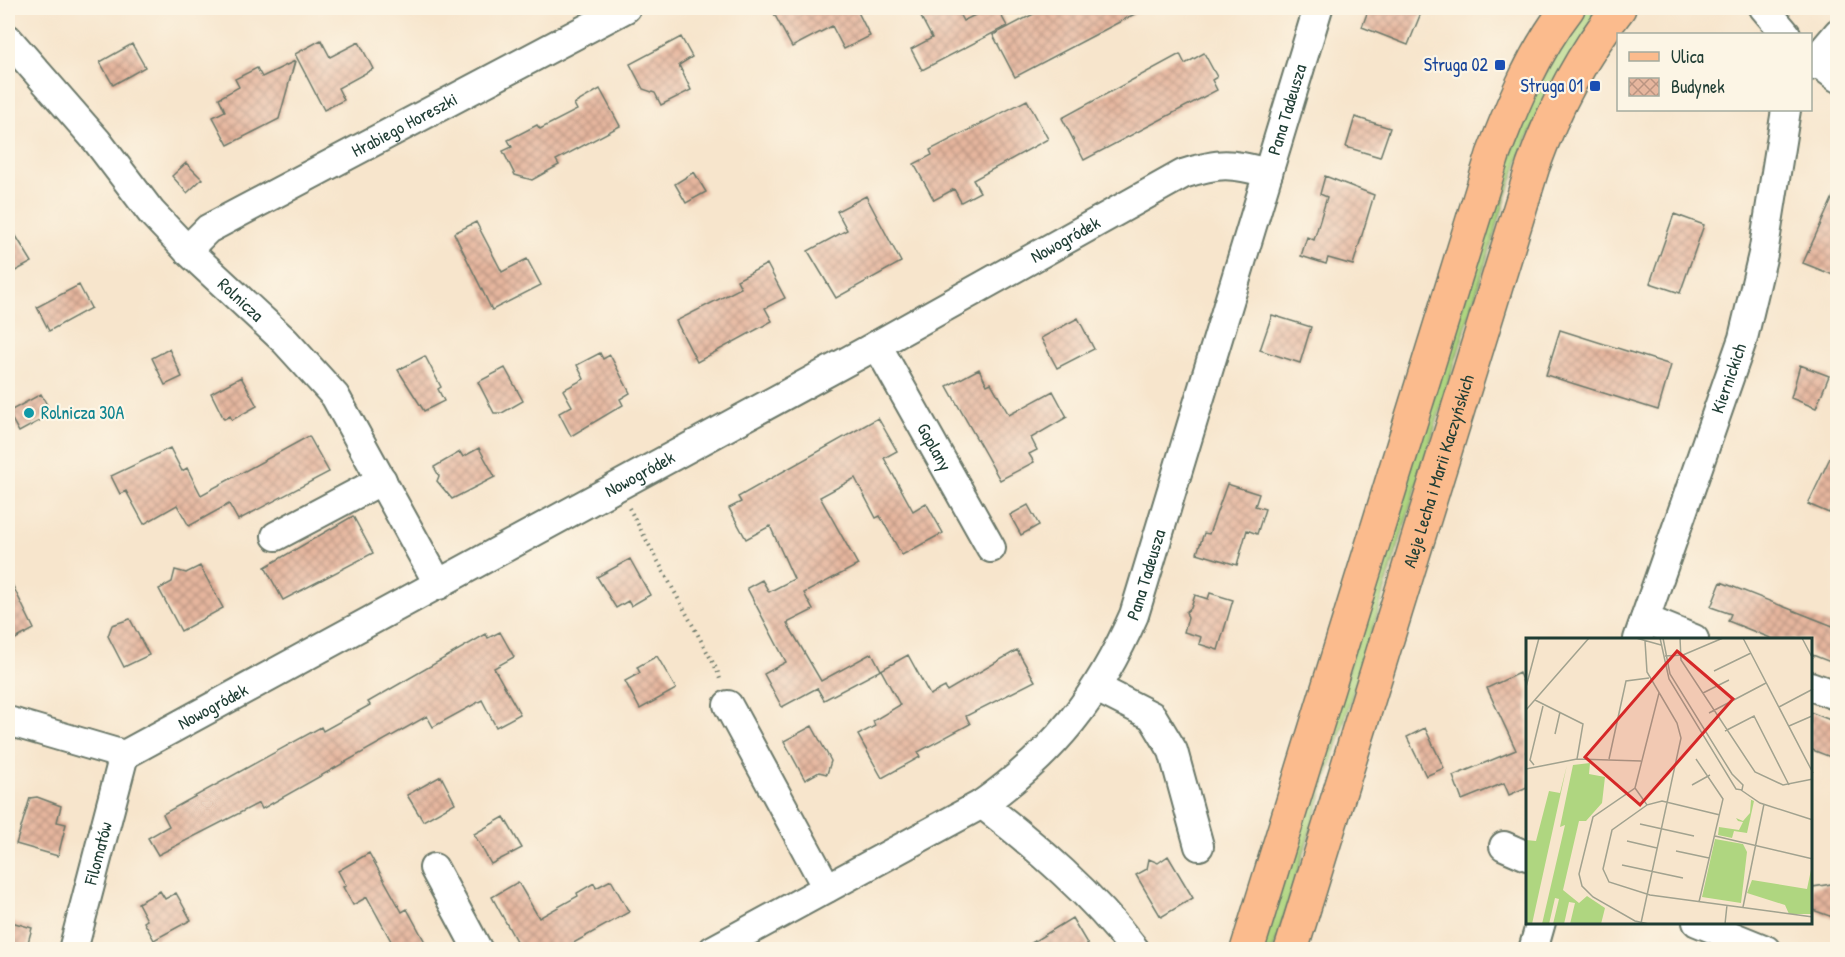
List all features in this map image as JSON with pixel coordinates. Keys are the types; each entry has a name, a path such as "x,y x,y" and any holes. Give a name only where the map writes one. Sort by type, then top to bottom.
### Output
{"main road":[{"path":"1247,950 1493,155 1528,70 1543,42 1568,8"},
{"name":"Aleje Lecha i Marii Kaczyńskich","path":"1291,950 1533,166 1564,91 1597,36 1619,8"}],"street":[{"name":"Hrabiego Horeszki","path":"187,250 208,229 626,8"},
{"name":"Pana Tadeusza","path":"713,950 982,804 1010,784 1064,732 1097,688 1134,615 1318,8"},
{"path":"1838,33 1812,61 1838,78"},
{"name":"Rolnicza","path":"8,39 97,141 151,212 187,250 314,371 335,396 439,585"},
{"name":"Kiernickich","path":"1642,629 1743,338 1763,255 1786,111"},
{"name":"Nowogródek","path":"124,755 877,345 1183,174 1214,164 1239,165 1268,173"},
{"name":"Goplany","path":"877,345 992,548"},
{"path":"276,536 382,480"},
{"path":"1642,629 1689,638"},
{"path":"1812,687 1838,696"},
{"path":"1097,688 1152,716 1173,751 1199,846"},
{"path":"728,705 827,888"},
{"path":"8,721 124,755"},
{"name":"Filomatów","path":"73,950 124,755"},
{"path":"982,804 1040,850 1122,933 1135,950"},
{"path":"434,868 478,950"},
{"path":"1533,950 1540,924"},
{"path":"1702,924 1766,950"}],"path":[{"path":"617,487 717,670 728,705"}],"green space":[{"path":"1586,8 1600,8 1525,143 1507,194 1274,949 1262,950 1400,497 1520,126 1560,41"}],"building":[{"path":"771,8 867,8 858,12 870,36 844,49 832,26 792,47"},
{"path":"934,8 956,8 963,21 989,8 997,8 1007,26 922,70 911,49 932,38 920,15"},
{"path":"1045,8 1146,8 1015,77 993,35"},
{"path":"1369,8 1423,8 1408,45 1362,27"},
{"path":"681,37 692,57 679,65 691,90 661,105 655,93 643,89 630,64"},
{"path":"321,40 330,57 359,42 373,69 338,88 344,100 324,110 295,54"},
{"path":"132,44 145,67 113,85 100,62"},
{"path":"1204,53 1217,77 1212,80 1217,90 1084,160 1062,118 1180,54 1185,64"},
{"path":"295,61 279,119 228,145 213,117 225,111 219,98 239,87 235,79 257,68 262,77"},
{"path":"600,89 620,126 556,160 559,165 532,180 515,175 503,151 512,147 508,140 537,125 540,129 577,110 574,104"},
{"path":"1027,100 1048,139 973,180 980,192 961,202 954,189 934,200 914,164 932,155 930,150"},
{"path":"1355,117 1390,128 1380,157 1346,147"},
{"path":"186,163 202,179 187,193 172,176"},
{"path":"694,172 706,192 686,203 675,184"},
{"path":"1325,176 1374,195 1353,265 1328,258 1326,264 1301,256 1307,237 1314,240 1327,197 1320,194"},
{"path":"1838,186 1838,277 1803,263"},
{"path":"866,196 901,262 836,298 808,251 847,230 837,211"},
{"path":"1674,214 1704,225 1680,293 1650,283"},
{"path":"476,222 502,272 527,259 541,285 492,310 454,233"},
{"path":"8,223 32,262 8,275"},
{"path":"767,264 785,298 765,308 772,321 697,362 676,321 741,288 737,280"},
{"path":"79,285 91,308 49,331 37,307"},
{"path":"1272,315 1311,327 1300,363 1260,350"},
{"path":"1078,318 1094,349 1057,368 1041,338"},
{"path":"1560,330 1671,365 1658,410 1546,375"},
{"path":"169,349 182,377 165,385 152,358"},
{"path":"600,353 603,359 610,355 630,393 620,399 623,405 571,436 559,413 572,406 563,390 584,379 577,365"},
{"path":"425,356 441,387 438,389 444,401 424,411 398,370"},
{"path":"1800,365 1829,376 1816,408 1791,398"},
{"path":"505,368 523,401 502,413 494,413 478,382"},
{"path":"979,369 987,385 991,383 1009,415 1053,391 1067,417 1031,438 1037,450 1029,454 1034,462 1000,480 947,386"},
{"path":"241,377 257,406 232,420 230,416 224,419 211,393"},
{"name":"Rolnicza 30A","path":"41,394 52,414 19,432 8,412"},
{"path":"878,418 897,451 884,458 913,511 926,503 943,533 902,555 880,516 876,518 855,478 820,497 858,565 804,593 813,610 787,623 821,681 872,653 881,670 824,700 817,688 782,707 764,674 786,662 747,588 762,580 769,592 794,579 770,526 746,539 729,508 741,502 738,497"},
{"path":"309,436 329,472 238,520 229,504 189,526 177,505 144,524 126,491 120,494 111,476 170,448 182,471 187,468 201,495"},
{"path":"1838,441 1838,493 1829,513 1808,504"},
{"path":"479,448 495,477 452,499 437,481 439,476 434,467 460,452 463,457"},
{"path":"1227,484 1259,494 1255,506 1265,509 1257,534 1247,530 1237,565 1197,553 1204,533 1209,534"},
{"path":"1028,505 1039,525 1021,535 1010,515"},
{"path":"353,516 373,553 283,600 265,567"},
{"path":"630,559 650,595 631,606 628,601 616,608 597,577"},
{"path":"200,566 223,608 181,631 159,589 172,582 175,570 186,573"},
{"path":"8,576 34,629 8,643"},
{"path":"1721,582 1838,628 1838,665 1812,655 1812,638 1770,638 1728,621 1731,614 1711,607"},
{"path":"1210,593 1233,600 1218,650 1199,644 1201,637 1184,632 1188,618 1186,612 1191,608 1195,595 1208,599"},
{"path":"130,619 149,655 124,667 108,636 112,625"},
{"path":"500,632 514,657 494,668 520,714 496,727 482,700 433,727 427,716 262,809 259,803 158,855 148,838 169,826 163,814 321,727 323,731 370,705 368,702 486,634 488,638"},
{"path":"1017,650 1035,681 966,716 970,724 918,752 920,757 882,778 858,735 875,726 873,721 900,705 881,670 908,655 930,695 945,687 947,691"},
{"path":"657,656 676,689 640,709 625,681 640,673 637,667"},
{"path":"1519,673 1526,689 1526,787 1509,795 1504,783 1462,800 1453,776 1516,750 1487,688"},
{"path":"1812,713 1838,723 1838,760 1812,750"},
{"path":"812,726 831,761 827,774 819,772 805,780 784,741"},
{"path":"1425,728 1444,768 1426,776 1407,737"},
{"path":"441,776 455,803 423,821 407,795"},
{"path":"37,797 61,806 57,822 66,824 58,856 16,844 30,798"},
{"path":"504,817 522,848 491,864 474,834"},
{"path":"369,853 402,912 407,909 425,942 411,950 396,950 367,897 353,905 343,887 346,886 338,871"},
{"path":"1168,856 1193,898 1161,917 1136,875 1147,869 1149,859 1158,863"},
{"path":"611,880 629,912 561,950 521,950 492,897 518,882 539,918 578,896 577,893 594,883 596,888"},
{"path":"1838,883 1838,919 1812,910 1813,887"},
{"path":"160,891 165,899 176,893 191,920 154,940 144,922 147,920 138,903"},
{"path":"1072,918 1091,950 1020,950"},
{"path":"8,921 32,928 26,950 8,950"}],"place":[{"name":"Struga 02","path":"1500,65"},
{"name":"Struga 01","path":"1595,86"},
{"name":"Rolnicza 30A","path":"29,413"}]}
